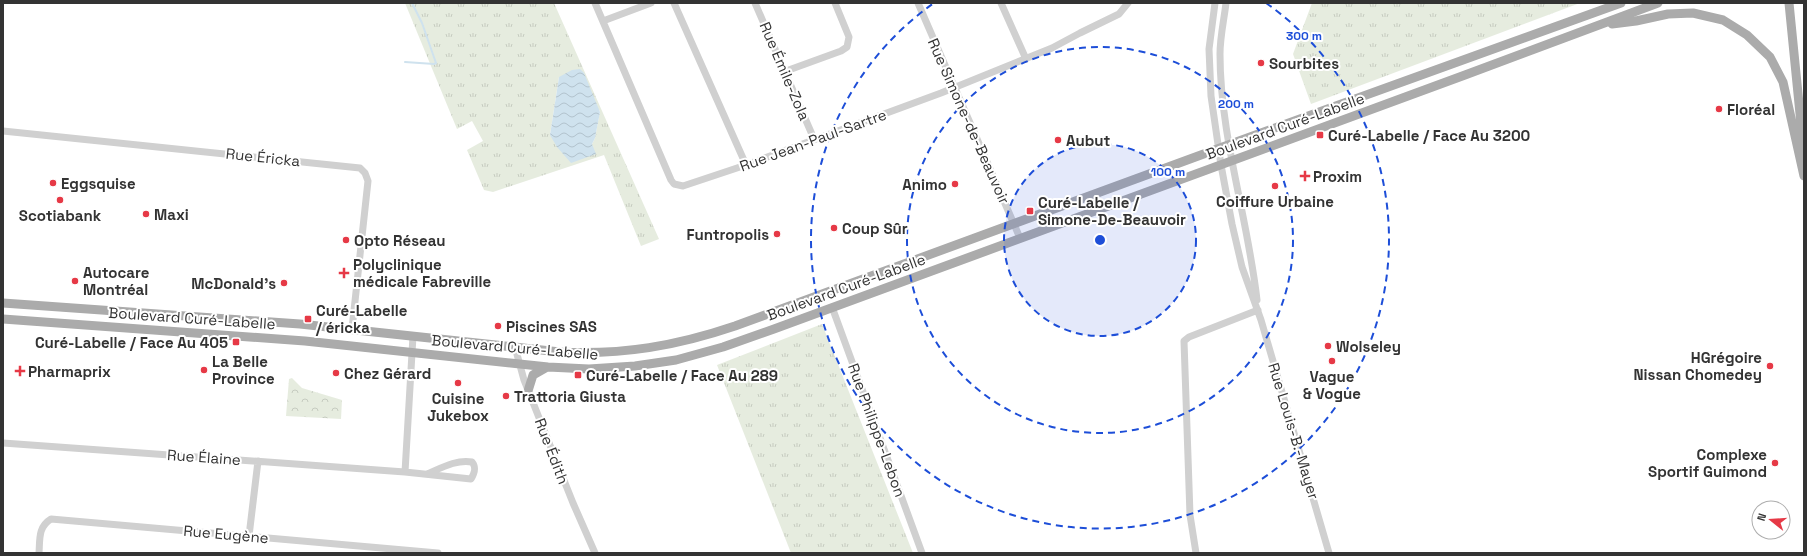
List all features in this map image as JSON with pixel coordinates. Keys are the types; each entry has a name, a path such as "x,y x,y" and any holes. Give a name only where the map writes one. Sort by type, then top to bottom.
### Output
{"main road":[{"path":"1596,12 1609,3"},
{"name":"Boulevard Curé-Labelle","path":"3,303 264,321 352,329 560,352 603,353 640,350 687,341 735,326 1229,144 1621,3"},
{"name":"Boulevard Curé-Labelle","path":"3,319 305,341 548,367 610,368 676,360 723,347 1658,3"},
{"path":"1789,3 1804,158"},
{"path":"1599,25 1636,21 1668,14 1693,13 1722,20 1747,34 1770,57 1783,82 1804,176"},
{"path":"528,391 533,375 548,367"}],"street":[{"name":"Rue Jean-Paul-Sartre","path":"595,3 673,182 678,185 687,185 746,165 955,88 1052,48 1080,32 1119,14 1128,3"},
{"path":"602,21 651,3"},
{"path":"674,3 746,165"},
{"name":"Rue Émile-Zola","path":"756,3 814,139"},
{"path":"786,72 841,51 847,46 849,37 835,3"},
{"name":"Rue Simone-de-Beauvoir","path":"918,3 1020,238"},
{"path":"1001,3 1026,59"},
{"name":"Rue Louis-B.-Mayer","path":"1215,3 1209,44 1211,96 1218,149 1242,267 1258,310 1329,553"},
{"name":"Rue Louis-B.-Mayer","path":"1226,3 1220,54 1222,96 1232,161 1253,262 1258,310"},
{"name":"Rue Éricka","path":"3,131 360,168 365,173 368,181 352,329"},
{"name":"Rue Philippe-Lebon","path":"832,307 922,553"},
{"path":"1196,553 1190,515 1184,341 1189,337 1258,310"},
{"path":"405,472 413,336"},
{"name":"Rue Édith","path":"515,347 528,391 573,503 595,553"},
{"name":"Rue Élaine","path":"3,443 405,472 471,479 475,473 472,462 465,461 451,464 427,474"},
{"path":"250,536 258,461"},
{"name":"Rue Eugène","path":"39,553 41,530 45,523 51,519 438,553"}],"green space":[{"path":"405,3 554,3 659,239 641,246 604,155 493,192 484,190 467,150 483,141 472,121 457,129","holes":["559,77 600,111 595,138 592,144 550,135"]},
{"path":"1312,3 1580,3 1311,104 1293,54"},
{"path":"822,324 913,553 791,553 717,365"},
{"path":"292,378 302,388 342,400 341,419 286,416 289,379"}],"water":[{"path":"580,69 584,73 600,112 595,138 592,144 596,154 571,163 557,147 550,135 559,77 572,70"}],"waterway":[{"path":"405,62 436,63 422,23 412,3"}],"place":[{"name":"Sourbites","path":"1261,63"},
{"name":"Floréal","path":"1719,109"},
{"name":"Curé-Labelle / Face Au 3200","path":"1320,135"},
{"name":"Aubut","path":"1058,140"},
{"name":"Proxim","path":"1305,176"},
{"name":"Eggsquise","path":"53,183"},
{"name":"Animo","path":"955,184"},
{"name":"Coiffure Urbaine","path":"1275,186"},
{"name":"Scotiabank","path":"60,200"},
{"name":"Curé-Labelle / Simone-De-Beauvoir","path":"1030,211"},
{"name":"Maxi","path":"146,214"},
{"name":"Coup Sûr","path":"834,228"},
{"name":"Funtropolis","path":"777,234"},
{"name":"Opto Réseau","path":"346,240"},
{"name":"Polyclinique médicale Fabreville","path":"344,273"},
{"name":"Autocare Montréal","path":"75,281"},
{"name":"McDonald's","path":"284,283"},
{"name":"Curé-Labelle / éricka","path":"308,319"},
{"name":"Piscines SAS","path":"498,326"},
{"name":"Curé-Labelle / Face Au 405","path":"236,342"},
{"name":"Wolseley","path":"1328,346"},
{"name":"Vague & Vogue","path":"1332,361"},
{"name":"HGrégoire Nissan Chomedey","path":"1770,366"},
{"name":"La Belle Province","path":"204,370"},
{"name":"Pharmaprix","path":"20,371"},
{"name":"Chez Gérard","path":"336,373"},
{"name":"Curé-Labelle / Face Au 289","path":"578,375"},
{"name":"Cuisine Jukebox","path":"458,383"},
{"name":"Trattoria Giusta","path":"506,396"},
{"name":"Complexe Sportif Guimond","path":"1775,463"}]}
